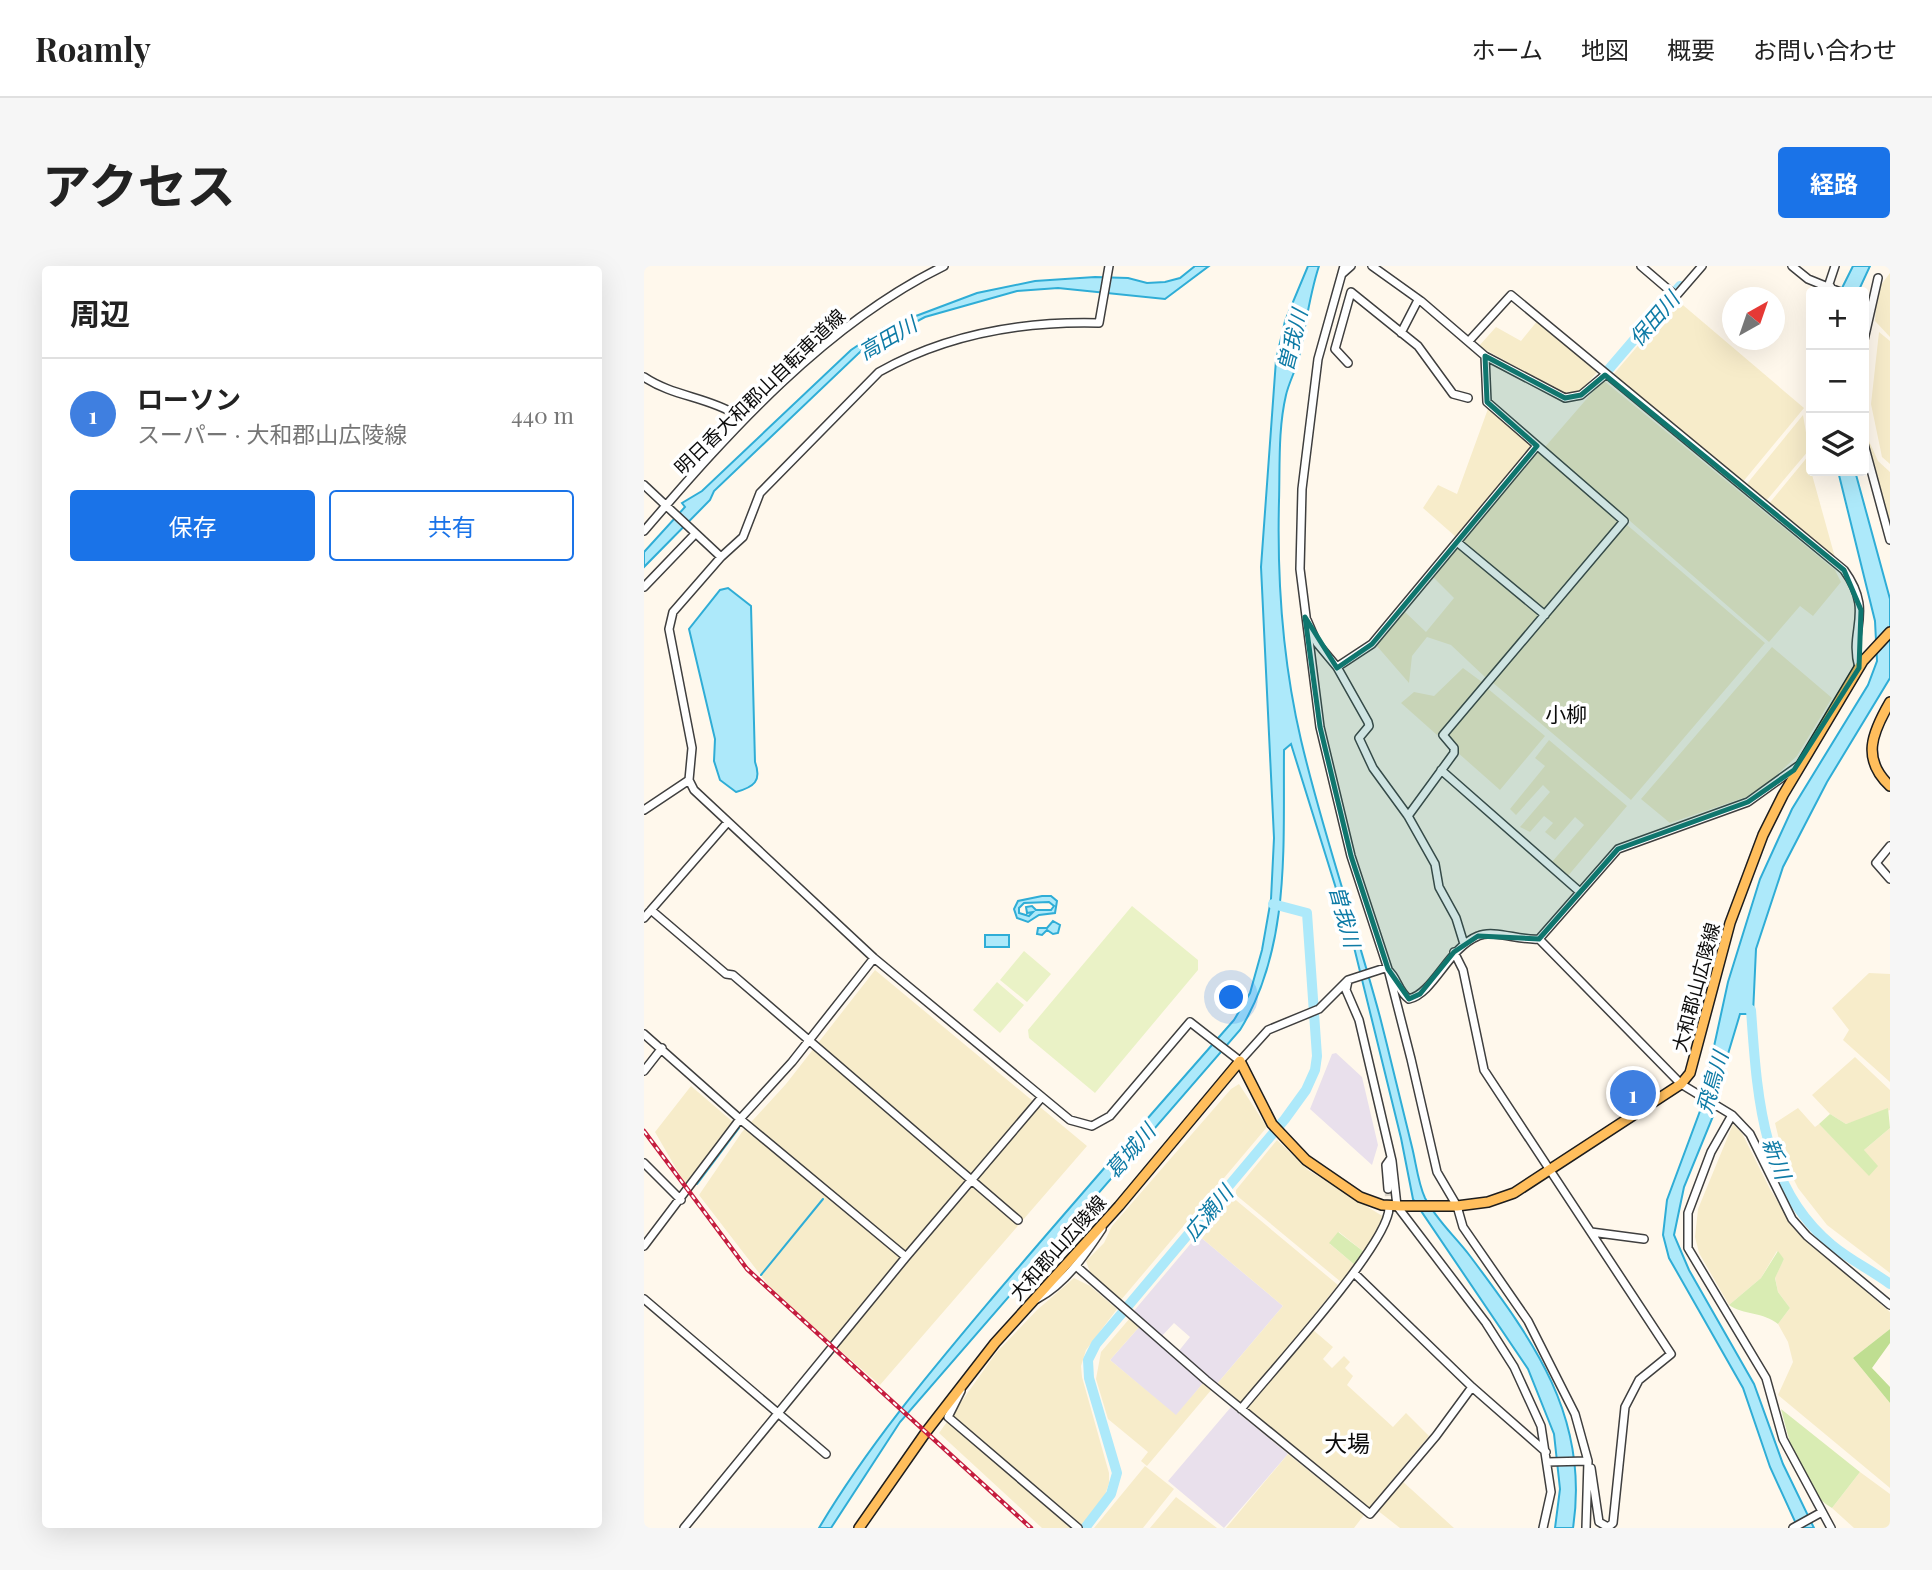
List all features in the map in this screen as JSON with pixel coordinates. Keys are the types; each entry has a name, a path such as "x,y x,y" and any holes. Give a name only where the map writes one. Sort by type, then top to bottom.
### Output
{"main road":[{"name":"大和郡山広陵線","path":"859,1528 968,1378 1027,1305 1119,1206 1237,1059 1272,1124 1283,1136 1333,1181 1371,1201 1395,1206 1453,1206 1488,1202 1514,1193 1551,1172 1681,1084 1690,1073 1695,1059 1730,923 1753,858 1801,763 1861,665 1890,632"},
{"path":"1890,702 1872,735 1871,751 1876,771 1890,786"}],"street":[{"name":"明日香大和郡山自転車道線","path":"644,531 711,456 845,326 913,281 944,266"},
{"path":"1110,266 1099,323 1063,322 976,332 902,359 879,372 830,425 773,477 755,500 750,526 743,537 721,557 673,612 669,629 691,748 689,780 694,790 726,823 874,958 1070,1120 1092,1126 1110,1116 1190,1022 1237,1059 1268,1030 1319,1009 1348,981 1386,969"},
{"path":"1344,266 1326,321 1310,404 1300,531 1305,617 1320,727 1335,795 1386,969 1437,1172 1463,1227 1551,1359 1581,1428 1585,1461 1586,1528"},
{"path":"1341,275 1351,266"},
{"path":"1372,266 1485,356 1565,398 1581,395 1605,375"},
{"path":"1641,266 1676,296 1702,266"},
{"path":"1792,266 1808,279 1826,287"},
{"path":"1832,287 1829,284 1835,266"},
{"path":"1869,298 1878,278"},
{"path":"1348,363 1335,349 1351,292 1425,355 1449,391 1468,398"},
{"path":"1469,341 1511,295 1844,570 1861,610 1855,655 1861,665"},
{"path":"1401,333 1418,300"},
{"path":"1408,816 1454,748 1443,735 1624,521 1487,402 1485,356"},
{"path":"644,377 657,386 723,407 735,414 711,456"},
{"path":"1337,667 1372,644 1536,447"},
{"path":"1869,462 1890,540"},
{"path":"644,485 721,557"},
{"path":"644,587 647,578 693,532"},
{"path":"1457,542 1545,615"},
{"path":"1305,617 1317,643 1337,667 1368,722 1369,726 1359,738 1364,751 1382,783 1408,816 1435,863 1440,887 1456,918 1464,944"},
{"path":"1539,939 1618,849 1748,802 1772,787 1801,763"},
{"path":"1440,770 1580,892"},
{"path":"644,810 689,780"},
{"path":"1772,787 1783,795"},
{"path":"644,918 726,823"},
{"path":"1890,846 1876,863 1890,879"},
{"path":"651,910 807,1039 1018,1220"},
{"path":"1386,969 1395,975 1403,995 1409,999 1416,997 1454,952 1484,934 1539,939 1681,1084 1732,1115 1749,1134 1792,1219 1807,1236 1890,1305"},
{"path":"1454,952 1463,970 1484,1070 1671,1354 1639,1380 1625,1406 1613,1523 1608,1527 1600,1522 1594,1474 1585,1461"},
{"path":"644,1246 740,1119 792,1062 807,1039 874,958"},
{"path":"1241,1409 1354,1273 1395,1206 1391,1158 1359,1020 1346,990 1348,981"},
{"path":"644,1034 740,1119 905,1257"},
{"path":"644,1071 662,1048"},
{"path":"684,1528 905,1257 1042,1097"},
{"path":"1732,1115 1711,1152 1688,1213 1688,1248 1766,1378 1783,1439 1831,1528"},
{"path":"1388,1189 1386,1166 1391,1158"},
{"path":"644,1163 681,1200"},
{"path":"1027,1305 1051,1291 1076,1266 1119,1206"},
{"path":"1395,1206 1486,1323 1514,1367 1541,1426 1549,1463 1551,1492 1543,1528"},
{"path":"1591,1232 1644,1239"},
{"path":"1076,1266 1241,1409 1370,1514 1436,1436 1472,1387"},
{"path":"1354,1273 1472,1387 1546,1452"},
{"path":"644,1299 826,1454"},
{"path":"968,1378 948,1417 1077,1528"},
{"path":"1549,1463 1585,1461"},
{"path":"1793,1528 1821,1512"}],"highlighted area":[{"path":"1485,356 1565,398 1581,395 1605,375 1844,570 1861,610 1859,668 1794,770 1748,802 1618,849 1539,939 1478,936 1454,952 1420,994 1409,999 1388,969 1351,856 1320,727 1305,617 1337,668 1372,644 1537,446 1487,402"}],"shaded area":[{"path":"1890,273 1890,337 1875,321 1877,290"},
{"path":"1677,300 1722,338 1722,350 1736,350 1804,408 1742,483 1612,376"},
{"path":"1538,320 1597,372 1580,392 1564,394 1479,346 1496,327 1521,341"},
{"path":"1879,332 1890,341 1890,464 1882,457 1871,404"},
{"path":"1603,380 1835,570 1841,582 1813,616 1800,606 1769,642 1545,447"},
{"path":"1489,406 1530,443 1531,448 1456,537 1423,508 1438,485 1457,494"},
{"path":"1803,415 1806,454 1766,501 1746,485"},
{"path":"1869,441 1878,461 1890,472 1890,529"},
{"path":"1538,448 1622,518 1545,612 1461,542"},
{"path":"1806,459 1806,476 1812,476 1836,561 1768,505"},
{"path":"1626,524 1765,643 1631,800 1492,682"},
{"path":"1458,546 1539,615 1486,678 1451,645 1427,637 1412,656 1409,683 1376,645 1404,611 1426,632 1454,598 1433,577"},
{"path":"1772,647 1832,698 1797,756 1764,787 1746,797 1670,823 1641,799"},
{"path":"1463,668 1482,682 1437,735 1401,703 1414,692 1434,696"},
{"path":"1487,688 1545,736 1500,790 1457,752 1459,749 1446,738"},
{"path":"1549,740 1627,806 1567,877 1551,863 1584,825 1575,817 1555,840 1545,832 1553,823 1544,816 1530,832 1520,827 1550,792 1543,785 1516,815 1510,809 1545,766 1535,758"},
{"path":"875,970 1087,1146 880,1385 776,1295 699,1195 742,1132 786,1084"},
{"path":"1869,973 1890,974 1890,1082 1843,1040 1849,1030 1832,1008"},
{"path":"1336,1053 1362,1077 1378,1145 1372,1165 1310,1109 1332,1054"},
{"path":"1855,1057 1890,1090 1890,1110 1846,1124 1830,1114 1812,1095"},
{"path":"1239,1084 1267,1127 1121,1300 1091,1275 1086,1261 1104,1243 1112,1226 1231,1089"},
{"path":"691,1086 733,1122 685,1184 655,1132"},
{"path":"1798,1108 1815,1127 1819,1124 1869,1175 1864,1150 1890,1128 1890,1273 1827,1225 1798,1188 1784,1160 1775,1123"},
{"path":"1733,1124 1742,1133 1770,1189 1796,1231 1890,1312 1890,1329 1853,1358 1890,1403 1890,1488 1778,1395 1793,1362 1788,1342 1778,1324 1790,1308 1778,1292 1775,1277 1784,1259 1777,1251 1761,1278 1729,1305 1699,1253 1695,1237 1698,1209"},
{"path":"1277,1140 1308,1170 1384,1217 1364,1252 1339,1232 1330,1244 1356,1266 1341,1282 1236,1195 1236,1190"},
{"path":"1231,1196 1338,1285 1242,1405 1217,1384 1283,1306 1198,1235"},
{"path":"1198,1235 1283,1306 1217,1384 1178,1352 1190,1337 1174,1323 1161,1337 1133,1312"},
{"path":"1074,1278 1090,1286 1117,1309 1086,1350 1081,1366 1109,1473 1109,1483 1103,1501 1082,1528 1042,1528 939,1433 996,1353 1037,1310"},
{"path":"1130,1318 1140,1326 1110,1360 1176,1415 1204,1382 1212,1389 1147,1466 1141,1461 1148,1452 1108,1419 1096,1379 1101,1352"},
{"path":"1140,1326 1204,1382 1176,1416 1110,1360"},
{"path":"1312,1329 1333,1347 1323,1359 1332,1368 1344,1356 1350,1362 1345,1368 1353,1376 1347,1385 1393,1427 1406,1413 1429,1436 1368,1509 1246,1411"},
{"path":"1231,1407 1288,1454 1224,1528 1168,1481"},
{"path":"1288,1454 1364,1515 1354,1528 1226,1528"},
{"path":"1145,1466 1174,1489 1143,1528 1094,1528"},
{"path":"1860,1472 1890,1494 1890,1528 1854,1528 1832,1508"},
{"path":"1401,1480 1454,1528 1400,1528 1377,1510"},
{"path":"1176,1497 1217,1528 1150,1528"}],"green space":[{"path":"1132,906 1198,960 1198,970 1095,1093 1029,1038 1028,1030"},
{"path":"1024,951 1051,974 1027,1002 1000,980"},
{"path":"997,982 1024,1005 1000,1033 973,1010"},
{"path":"1888,1108 1890,1128 1864,1150 1878,1166 1869,1176 1819,1124 1830,1114 1846,1124"},
{"path":"1338,1232 1364,1252 1356,1266 1329,1243"},
{"path":"1778,1251 1784,1259 1775,1278 1778,1292 1790,1308 1778,1324 1766,1317 1729,1305 1761,1278"},
{"path":"1890,1329 1890,1343 1872,1368 1890,1387 1890,1403 1853,1358"},
{"path":"1781,1409 1860,1472 1832,1508 1821,1500 1804,1478"}],"water":[{"name":"高田川","path":"1195,266 1209,266 1165,299 1058,288 1017,291 925,317 861,351 714,491 710,500 644,567 644,552 685,507 682,503 702,491 851,350 884,328 977,293 1035,281 1095,277 1128,278 1147,283 1165,282 1180,278"},
{"path":"1308,266 1319,266 1299,357 1286,395 1280,448 1280,591 1290,681 1301,740 1380,1017 1425,1198 1515,1318 1552,1382 1573,1450 1576,1488 1573,1528 1555,1528 1560,1489 1554,1434 1528,1369 1413,1199 1401,1138 1353,943 1291,744 1284,750 1283,858 1276,930 1268,965 1240,1030 900,1422 831,1528 819,1528 880,1437 924,1380 1234,1020 1250,993 1262,950 1271,899 1274,838 1261,567 1276,360 1285,321"},
{"path":"1853,266 1870,266 1860,287 1842,287"},
{"name":"飛鳥川","path":"1839,476 1856,476 1890,599 1890,678 1827,782 1783,867 1756,949 1753,1014 1740,1014 1725,1064 1718,1104 1684,1187 1674,1235 1689,1270 1754,1384 1783,1464 1814,1528 1798,1528 1770,1467 1743,1388 1669,1258 1663,1235 1667,1200 1700,1111 1728,982 1760,879 1792,809 1868,685 1877,661 1875,621"},
{"path":"728,588 751,606 755,762 758,774 752,785 736,792 720,780 714,761 715,739 689,629 720,590"},
{"path":"1051,896 1057,901 1055,913 1039,915 1028,922 1017,918 1014,909 1018,901","holes":["1049,902 1054,906 1051,910 1026,907 1027,913 1033,912 1029,916 1019,913 1019,908 1024,903"]},
{"path":"1053,921 1060,925 1058,933 1053,934 1047,930 1042,935 1037,934 1038,928 1047,928"},
{"path":"985,935 1009,935 1009,947 985,947"}],"waterway":[{"name":"保田川","path":"1609,369 1680,286"},
{"name":"広瀬川","path":"1085,1528 1111,1494 1117,1473 1089,1378 1088,1360 1096,1344 1285,1119 1306,1090 1315,1070 1317,1056 1307,913 1273,904"},
{"name":"新川","path":"1744,1005 1751,1010 1756,1074 1767,1137 1790,1195 1808,1222 1832,1245 1890,1284"},
{"path":"697,1184 739,1128"},
{"path":"761,1275 823,1199"}],"tunnel":[{"path":"1388,1189 1389,1207"}],"railway":[{"path":"644,1131 747,1269 1031,1528"}],"place":[{"name":"ローソン","path":"1633,1093"}],"district":[{"name":"小柳","path":"1566,713"},
{"name":"大場","path":"1347,1442"}],"water label":[{"name":"曽我川","path":"1291,340"},
{"name":"曽我川","path":"1346,916"},
{"name":"葛城川","path":"1129,1150"}]}
